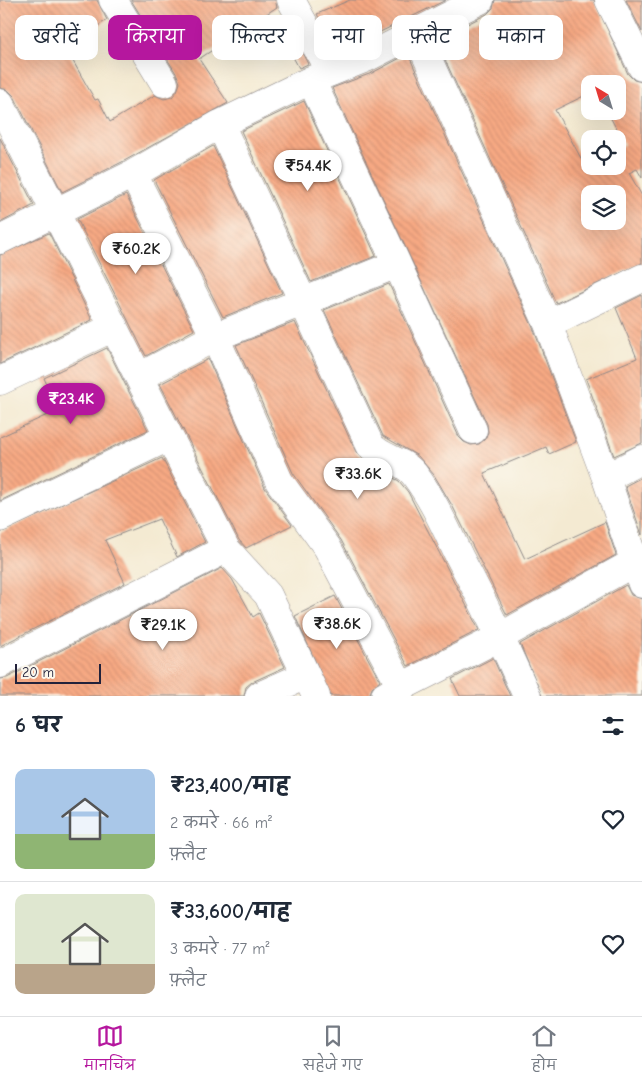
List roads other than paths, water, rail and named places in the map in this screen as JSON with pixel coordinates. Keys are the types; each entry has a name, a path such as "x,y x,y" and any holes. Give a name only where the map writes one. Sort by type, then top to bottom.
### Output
{"street":[{"path":"113,0 164,83"},
{"path":"291,0 397,264 472,430"},
{"path":"451,15 480,0"},
{"path":"608,0 642,67"},
{"path":"0,240 133,174 220,124 320,76 366,58 392,45"},
{"path":"133,174 215,337 279,481 327,547 393,691 640,568 548,324 428,60"},
{"path":"0,102 226,549 268,595 311,685 259,696"},
{"path":"220,124 370,445 376,452 399,462 412,472 430,496 527,696"},
{"path":"139,377 215,337 397,264"},
{"path":"548,324 642,278"},
{"path":"0,381 114,327"},
{"path":"0,518 169,437"},
{"path":"606,478 642,459"},
{"path":"0,664 226,549"}]}
